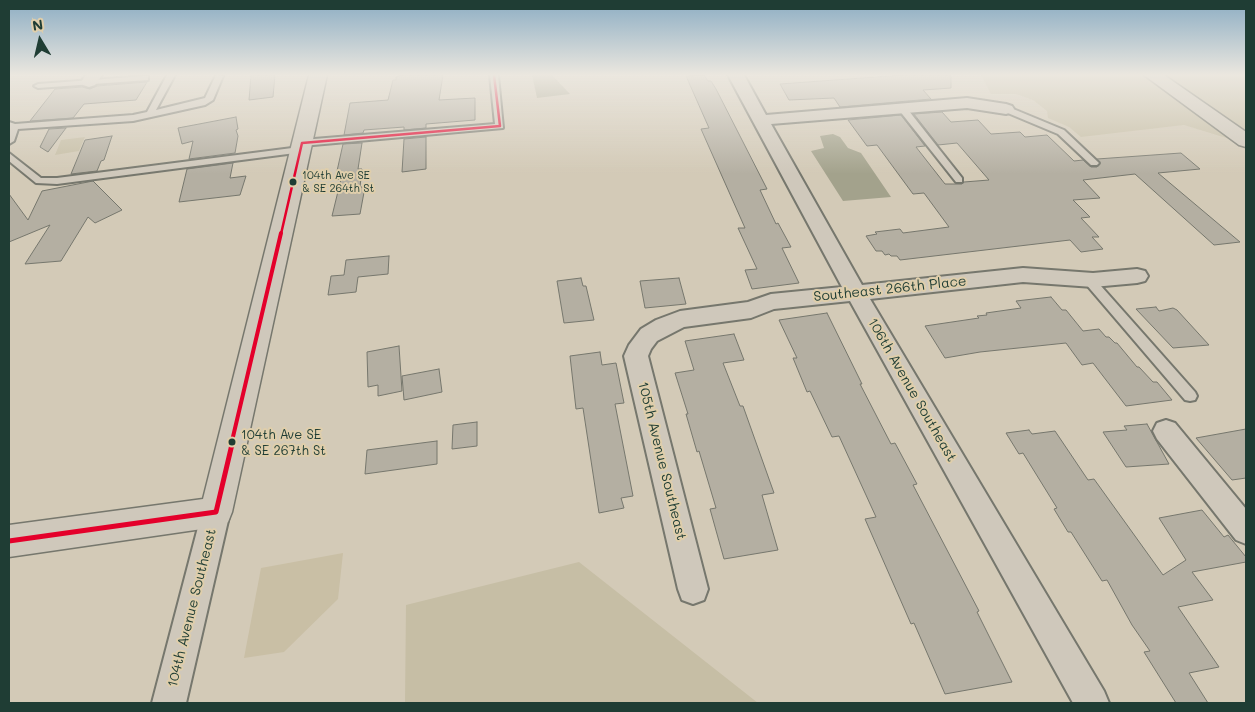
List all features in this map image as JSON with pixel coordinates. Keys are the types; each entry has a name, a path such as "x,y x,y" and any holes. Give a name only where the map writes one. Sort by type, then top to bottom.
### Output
{"street":[{"name":"104th Avenue Southeast","path":"169,703 216,512 310,108"},
{"name":"106th Avenue Southeast","path":"754,108 856,293 1092,703"},
{"path":"761,120 899,108"},
{"path":"1001,108 1006,109"},
{"path":"1200,108 1246,141"},
{"name":"Southeast 266th Place","path":"649,335 680,319 751,310 771,302 1024,275 1089,280 1138,276"},
{"name":"105th Avenue Southeast","path":"649,335 641,345 636,356 693,589"},
{"path":"1166,431 1244,524"},
{"path":"9,541 216,512"}],"lane":[{"path":"150,114 153,108"},
{"path":"9,141 12,126 133,118 174,108"},
{"path":"9,156 39,181 58,181 301,146 500,126 498,108"},
{"path":"902,108 959,180"},
{"path":"1006,109 1061,132 1094,163"},
{"path":"1089,280 1190,396"}],"shaded area":[{"path":"1043,108 1246,108 1246,144 1184,125 1081,137 1069,127 1048,118 1047,111"},
{"path":"833,134 840,137 848,148 861,153 891,197 843,201 811,151 824,148 820,136"},
{"path":"85,137 79,151 55,155 61,140"},
{"path":"343,553 338,599 284,652 244,658 261,568"},
{"path":"579,562 758,703 405,703 406,605"}],"building":[{"path":"40,108 81,108 73,118 30,121"},
{"path":"349,108 475,108 475,120 426,124 426,128 404,130 404,127 364,130 363,133 344,135"},
{"path":"700,108 726,108 767,189 760,190 776,224 778,223 791,247 782,248 799,283 752,289 745,270 757,269 738,228 745,228 701,129 709,128"},
{"path":"942,112 951,122 978,120 991,134 1020,132 1025,137 1047,135 1074,161 1083,160 1091,167 1097,167 1100,164 1097,159 1181,153 1200,169 1158,173 1240,242 1214,245 1135,174 1083,180 1100,198 1073,200 1090,217 1081,218 1099,237 1092,237 1103,249 1081,252 1070,240 900,260 897,256 885,255 882,251 876,251 866,236 877,234 875,232 900,229 903,233 949,227 924,193 913,194 877,145 867,146 848,120 901,115 925,146 916,147 945,184 962,184 964,182 989,180 957,143 938,145 914,114"},
{"path":"236,117 238,136 235,153 189,159 193,141 182,144 178,128"},
{"path":"66,128 48,152 40,147 49,129"},
{"path":"112,136 104,160 101,161 97,171 71,174 85,140"},
{"path":"426,137 426,169 402,172 404,139"},
{"path":"362,143 358,169 362,169 360,187 365,187 360,214 332,216 341,179 335,180 343,144"},
{"path":"233,163 230,178 246,176 240,195 179,202 187,169"},
{"path":"93,181 122,210 95,223 88,217 61,261 25,264 50,225 9,242 9,194 28,220 42,191"},
{"path":"389,256 388,274 358,277 356,292 328,295 331,276 344,275 346,260"},
{"path":"581,278 583,286 586,286 594,320 564,323 557,281"},
{"path":"679,278 686,304 645,308 640,281"},
{"path":"1051,297 1062,310 1066,310 1083,331 1099,329 1106,337 1117,343 1137,367 1153,382 1157,382 1172,400 1126,406 1093,363 1082,365 1066,343 980,352 945,358 925,326 979,318 977,316 987,315 986,313 1021,308 1016,301"},
{"path":"1156,307 1159,311 1173,308 1177,310 1209,345 1173,348 1136,309"},
{"path":"827,313 862,384 860,384 891,444 895,443 917,484 913,485 979,611 977,612 1012,682 945,694 914,623 911,624 865,519 876,517 839,436 832,437 810,391 807,392 793,358 797,358 779,320"},
{"path":"734,334 744,360 723,363 740,406 743,406 774,493 762,495 778,550 724,559 710,509 716,508 699,451 697,452 686,414 688,414 675,373 694,370 685,341"},
{"path":"399,346 402,391 378,396 378,385 368,387 367,352"},
{"path":"600,352 602,365 616,363 624,403 615,404 633,496 621,498 624,508 599,513 583,408 576,409 570,356"},
{"path":"439,369 442,392 404,400 402,376"},
{"path":"477,422 477,446 452,449 453,425"},
{"path":"1147,424 1169,464 1126,467 1103,432 1127,430 1124,426"},
{"path":"1246,429 1246,478 1232,480 1196,438"},
{"path":"1029,430 1032,434 1055,431 1088,480 1094,479 1163,575 1186,560 1159,518 1202,510 1224,537 1228,535 1246,557 1246,562 1192,572 1213,600 1178,607 1219,667 1189,673 1208,703 1176,703 1144,652 1150,651 1132,625 1107,580 1102,581 1071,532 1068,532 1054,509 1057,508 1023,453 1019,454 1006,433"},
{"path":"437,441 437,464 365,474 367,450"}],"transit line":[{"path":"9,541 216,512 302,143 500,126 498,108"}],"place":[{"name":"104th Ave SE & SE 264th St","path":"293,182"},
{"name":"104th Ave SE & SE 267th St","path":"232,442"}]}
